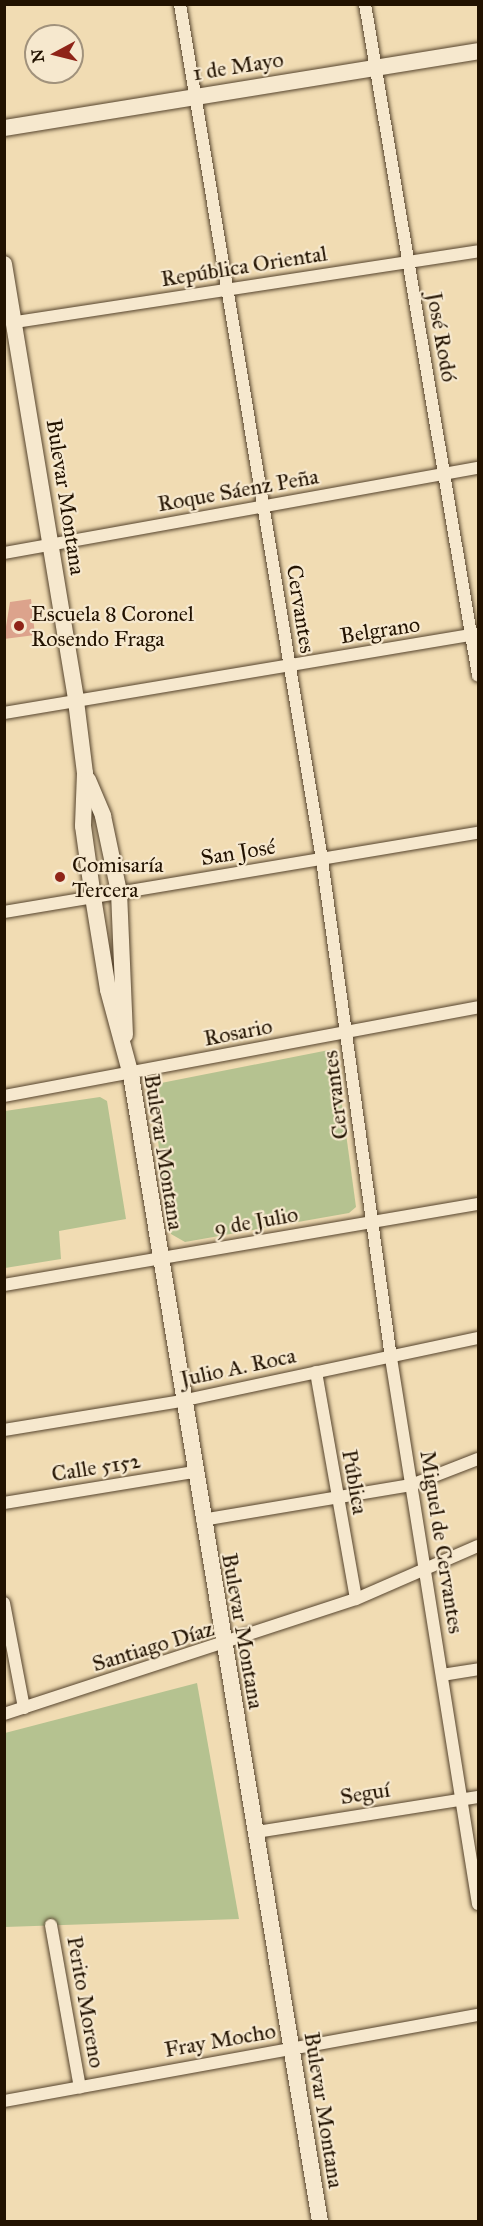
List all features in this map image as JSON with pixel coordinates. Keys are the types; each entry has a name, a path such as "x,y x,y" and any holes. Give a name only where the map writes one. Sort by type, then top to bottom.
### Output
{"main road":[{"name":"1 de Mayo","path":"4,128 478,51"},
{"name":"Bulevar Montana","path":"4,264 16,321 76,701 85,773 83,826 93,897 131,1075 181,1401 222,1646 257,1832 320,2222"},
{"name":"Bulevar Montana","path":"85,773 103,816 119,892 126,975 124,1047"}],"street":[{"name":"Cervantes","path":"180,4 322,860 348,1032 370,1222"},
{"name":"José Rodó","path":"365,4 444,474 475,635 478,676"},
{"name":"República Oriental","path":"16,321 478,251"},
{"name":"Roque Sáenz Peña","path":"4,553 478,468"},
{"name":"Belgrano","path":"4,713 475,635"},
{"name":"San José","path":"4,912 478,833"},
{"name":"Rosario","path":"4,1096 131,1075 478,1007"},
{"name":"9 de Julio","path":"4,1285 478,1204"},
{"name":"Miguel de Cervantes","path":"370,1222 478,1904"},
{"name":"Julio A. Roca","path":"4,1430 181,1401 478,1338"},
{"name":"Pública","path":"316,1372 336,1501 357,1599"},
{"path":"202,1520 336,1501 411,1485 478,1459"},
{"name":"Calle 5152","path":"4,1503 194,1472"},
{"name":"Santiago Díaz","path":"4,1714 222,1646 357,1599 478,1546"},
{"path":"4,1603 24,1708"},
{"path":"442,1675 478,1669"},
{"name":"Seguí","path":"257,1832 478,1797"},
{"name":"Perito Moreno","path":"51,1926 80,2087"},
{"name":"Fray Mocho","path":"4,2101 478,2015"}],"green space":[{"path":"329,1050 335,1053 356,1207 349,1213 185,1242 171,1234 151,1091 156,1084"},
{"path":"100,1097 107,1101 126,1219 59,1231 61,1259 5,1268 5,1111"},
{"path":"197,1683 239,1919 5,1927 5,1733"}],"building":[{"path":"31,599 35,635 4,639 10,602"}],"place":[{"name":"Escuela 8 Coronel Rosendo Fraga","path":"19,626"},
{"name":"Comisaría Tercera","path":"60,877"}]}
